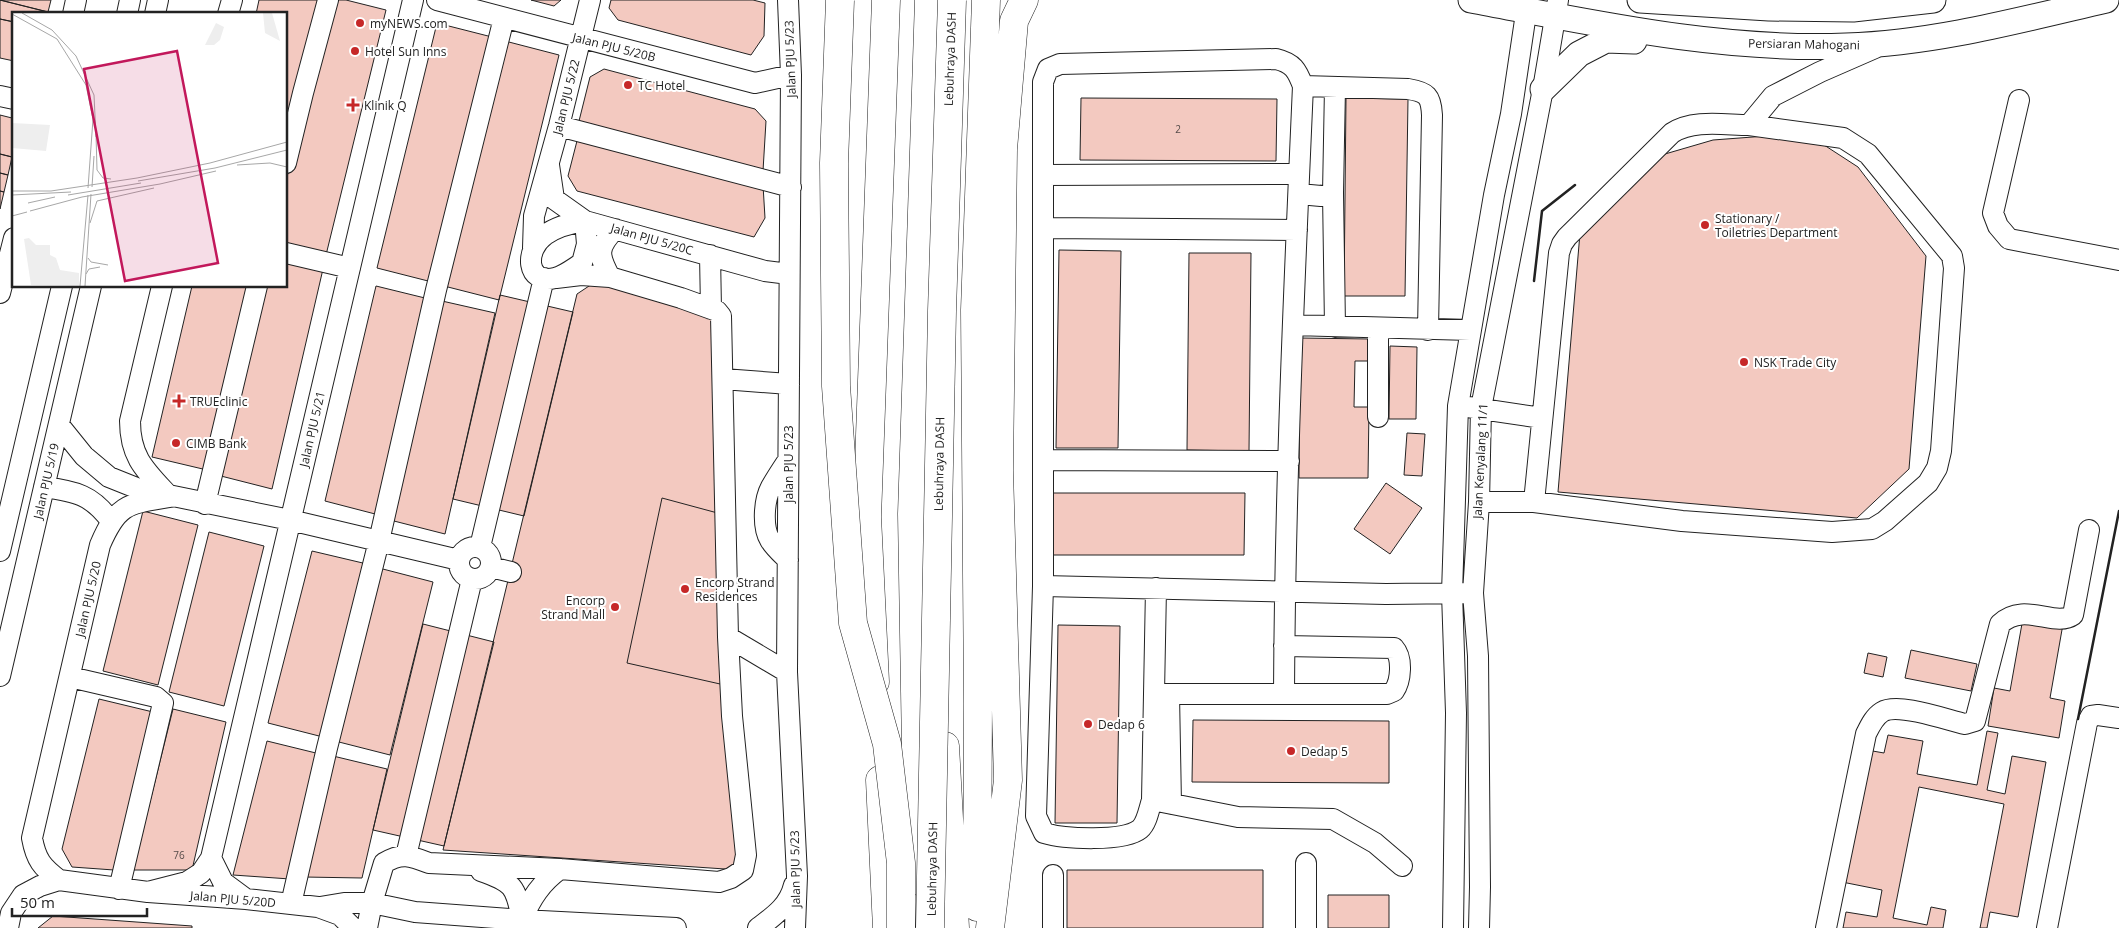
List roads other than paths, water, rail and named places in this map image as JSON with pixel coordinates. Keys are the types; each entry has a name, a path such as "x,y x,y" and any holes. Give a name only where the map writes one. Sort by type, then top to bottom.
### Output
{"highway":[{"path":"840,0 834,163 836,386 853,623 887,744 901,863 901,928"},
{"path":"886,0 867,517 887,928"},
{"path":"921,928 916,808 912,514 929,0"},
{"name":"Lebuhraya DASH","path":"930,928 942,310 952,0"},
{"path":"977,928 978,694 974,310 986,0"},
{"path":"990,928 1008,780 999,471 1003,149 1014,22 1024,0"},
{"path":"912,514 928,550 936,592 955,928"}],"main road":[{"name":"Persiaran Mahogani","path":"1471,0 1556,8 1677,37 1771,46 1846,46 1959,34 2106,0"},
{"path":"1640,0 1769,8 1853,9 1933,0"},
{"path":"1543,89 1580,54 1606,40 1677,37"}],"street":[{"path":"288,155 328,0"},
{"name":"Jalan PJU 5/21","path":"148,892 186,882 202,873 211,858 413,0"},
{"name":"Jalan PJU 5/20B","path":"437,0 755,83 792,75"},
{"name":"Jalan PJU 5/22","path":"550,278 536,274 530,266 530,254 533,248 534,216 559,126 590,0"},
{"name":"Jalan PJU 5/23","path":"786,0 792,75 787,672 797,876 795,928"},
{"name":"Jalan Kenyalang 11/1","path":"1453,928 1456,712 1452,593 1458,406 1494,195 1511,114 1527,5"},
{"name":"Jalan Kenyalang 11/1","path":"1479,928 1478,656 1473,594 1481,408 1543,89 1556,8"},
{"path":"291,904 327,748 380,541 436,290 504,18"},
{"path":"1749,125 1773,96 1820,72 1886,43"},
{"path":"1156,588 1162,694 1162,802 1142,827 1132,835 1116,837 1055,836 1044,833 1036,816 1043,586 1043,82 1048,69 1060,64 1276,59 1287,62 1296,68 1304,86 1293,325 1285,591 1284,694"},
{"path":"1304,86 1420,91 1427,96 1431,104 1428,330"},
{"path":"1334,327 1333,193 1335,87"},
{"path":"2019,100 1993,213 1998,226 2009,238 2119,260"},
{"path":"1478,502 1534,502 1682,521 1832,532 1872,529 1885,521 1928,483 1937,468 1941,451 1954,268 1952,256 1868,154 1843,138 1749,125 1691,125 1681,127 1672,132 1562,244 1559,253 1534,502"},
{"path":"559,126 791,187"},
{"name":"Jalan PJU 5/20C","path":"548,165 554,199 585,221 766,271 789,274"},
{"path":"1043,175 1299,174"},
{"path":"1299,194 1321,196 1333,193"},
{"path":"533,248 545,235 556,229 585,221 588,244 582,263 550,278"},
{"path":"1043,228 1297,230"},
{"path":"610,277 600,257 601,248 605,240 615,229"},
{"path":"0,293 12,246"},
{"path":"288,253 350,268"},
{"path":"710,255 711,308"},
{"path":"368,928 372,903 384,863 396,856 412,856 429,864 560,869 719,882 731,878 742,870 746,856 732,716 728,637 721,316 711,308 610,277 586,275 550,278"},
{"path":"480,547 550,278"},
{"path":"0,551 62,288"},
{"name":"Jalan PJU 5/19","path":"0,676 91,288"},
{"path":"162,288 130,421 130,439 134,454 143,469 170,497"},
{"path":"205,504 257,288"},
{"path":"1293,325 1470,330"},
{"path":"1378,328 1378,417"},
{"path":"723,379 789,384"},
{"path":"1458,406 1542,418"},
{"path":"59,425 84,456 109,477 139,489 170,497 290,520 459,560"},
{"path":"1043,460 1289,461"},
{"path":"44,487 86,496 100,506 110,521"},
{"name":"Jalan PJU 5/20","path":"59,880 44,869 35,854 32,838 100,544 110,521 130,505 170,497"},
{"path":"1826,928 1866,734 1874,720 1882,712 1894,709 1965,724 1975,721 2000,624 2007,618 2015,615 2032,614 2063,619 2069,619 2073,615 2089,530"},
{"path":"480,547 488,552 491,566 486,575 472,579 461,570 459,560 461,554 469,548 480,547"},
{"path":"491,566 511,572"},
{"path":"406,856 472,579"},
{"path":"1043,586 1473,594"},
{"path":"728,637 787,672"},
{"path":"1162,694 1387,694 1394,691 1399,684 1399,654 1394,648 1284,646"},
{"path":"70,677 156,697 163,703 119,889"},
{"path":"2047,928 2087,723 2091,716 2119,718"},
{"path":"1162,802 1238,817 1333,818 1375,844 1402,866"},
{"path":"211,858 223,882 246,899"},
{"path":"1306,863 1306,928"},
{"path":"467,865 505,879 518,896 522,920"},
{"path":"522,920 530,900 545,880 560,869"},
{"path":"1053,875 1053,928"},
{"path":"758,928 782,910 792,896 797,876"},
{"path":"8,928 11,913 23,895 40,886 59,880"},
{"name":"Jalan PJU 5/20D","path":"59,880 119,889 246,899 318,908 340,915 352,928"},
{"name":"Jalan PJU 5/20D","path":"318,908 344,903 372,903 415,912 568,925 676,928"},
{"name":"Jalan PJU 5/20D","path":"375,928 386,919 415,912"}],"place":[{"name":"myNEWS.com","path":"360,23"},
{"name":"Hotel Sun Inns","path":"355,51"},
{"name":"TC Hotel","path":"628,85"},
{"name":"Klinik Q","path":"353,105"},
{"name":"Stationary / Toiletries Department","path":"1705,225"},
{"name":"NSK Trade City","path":"1744,362"},
{"name":"TRUEclinic","path":"179,401"},
{"name":"CIMB Bank","path":"176,443"},
{"name":"Encorp Strand Residences","path":"685,589"},
{"name":"Encorp Strand Mall","path":"615,607"},
{"name":"Dedap 6","path":"1088,724"},
{"name":"Dedap 5","path":"1291,751"}]}
